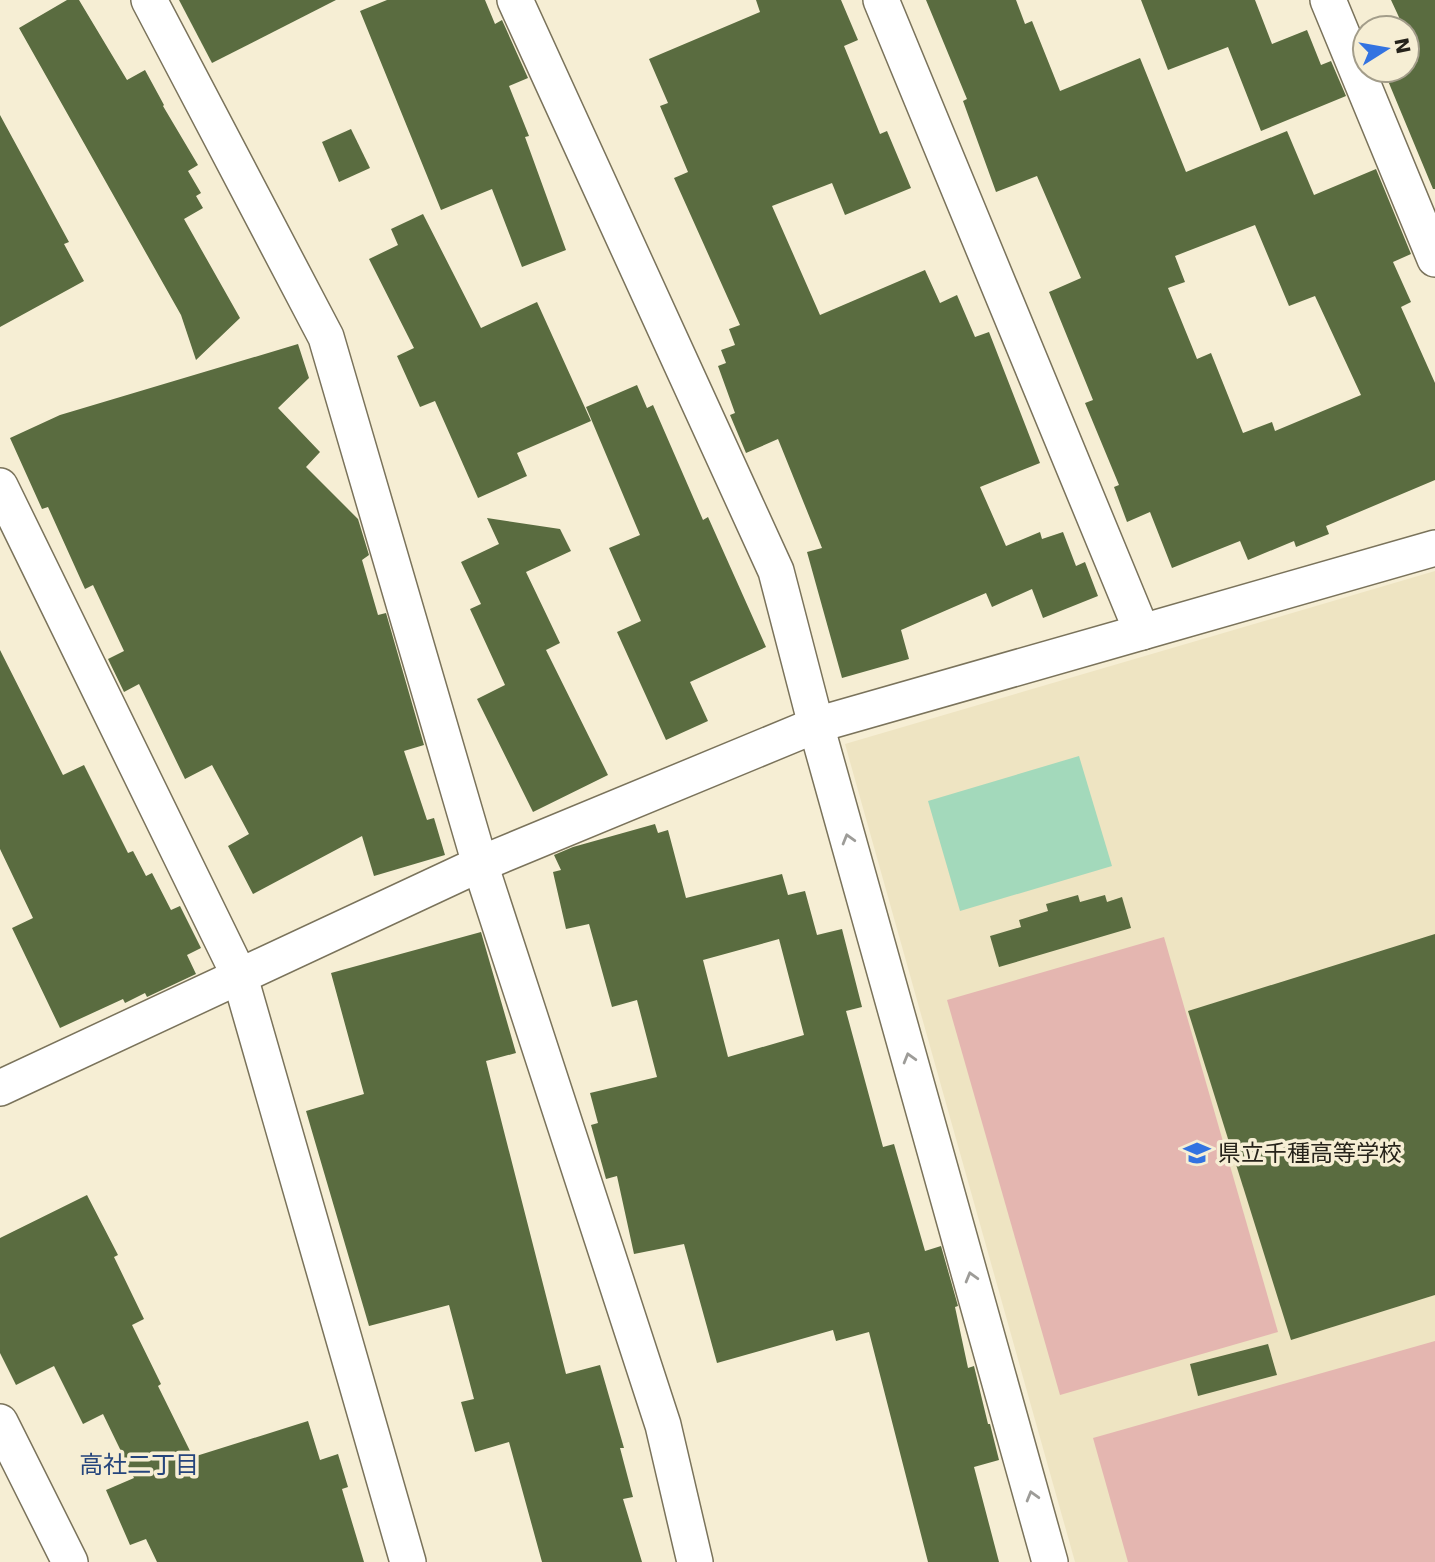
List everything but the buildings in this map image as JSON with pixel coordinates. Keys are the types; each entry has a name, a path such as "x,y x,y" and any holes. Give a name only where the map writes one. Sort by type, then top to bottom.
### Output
{"street":[{"path":"149,0 326,337 480,864 663,1425 695,1562"},
{"path":"515,0 776,571 816,725 1051,1562"},
{"path":"881,0 1142,632"},
{"path":"1328,0 1435,259"},
{"path":"0,486 240,977 408,1562"},
{"path":"0,1088 480,864 816,725 1435,548"},
{"path":"0,1422 70,1562"}],"shaded area":[{"name":"県立千種高等学校","path":"1435,571 1435,1562 1075,1562 845,744"},
{"path":"1079,756 1112,866 960,911 928,801"},
{"path":"1164,937 1278,1332 1060,1395 947,1000"},
{"path":"1435,1341 1435,1562 1128,1562 1093,1438"}],"place":[{"name":"県立千種高等学校","path":"1197,1153"}],"district":[{"name":"高社二丁目","path":"139,1465"}]}
